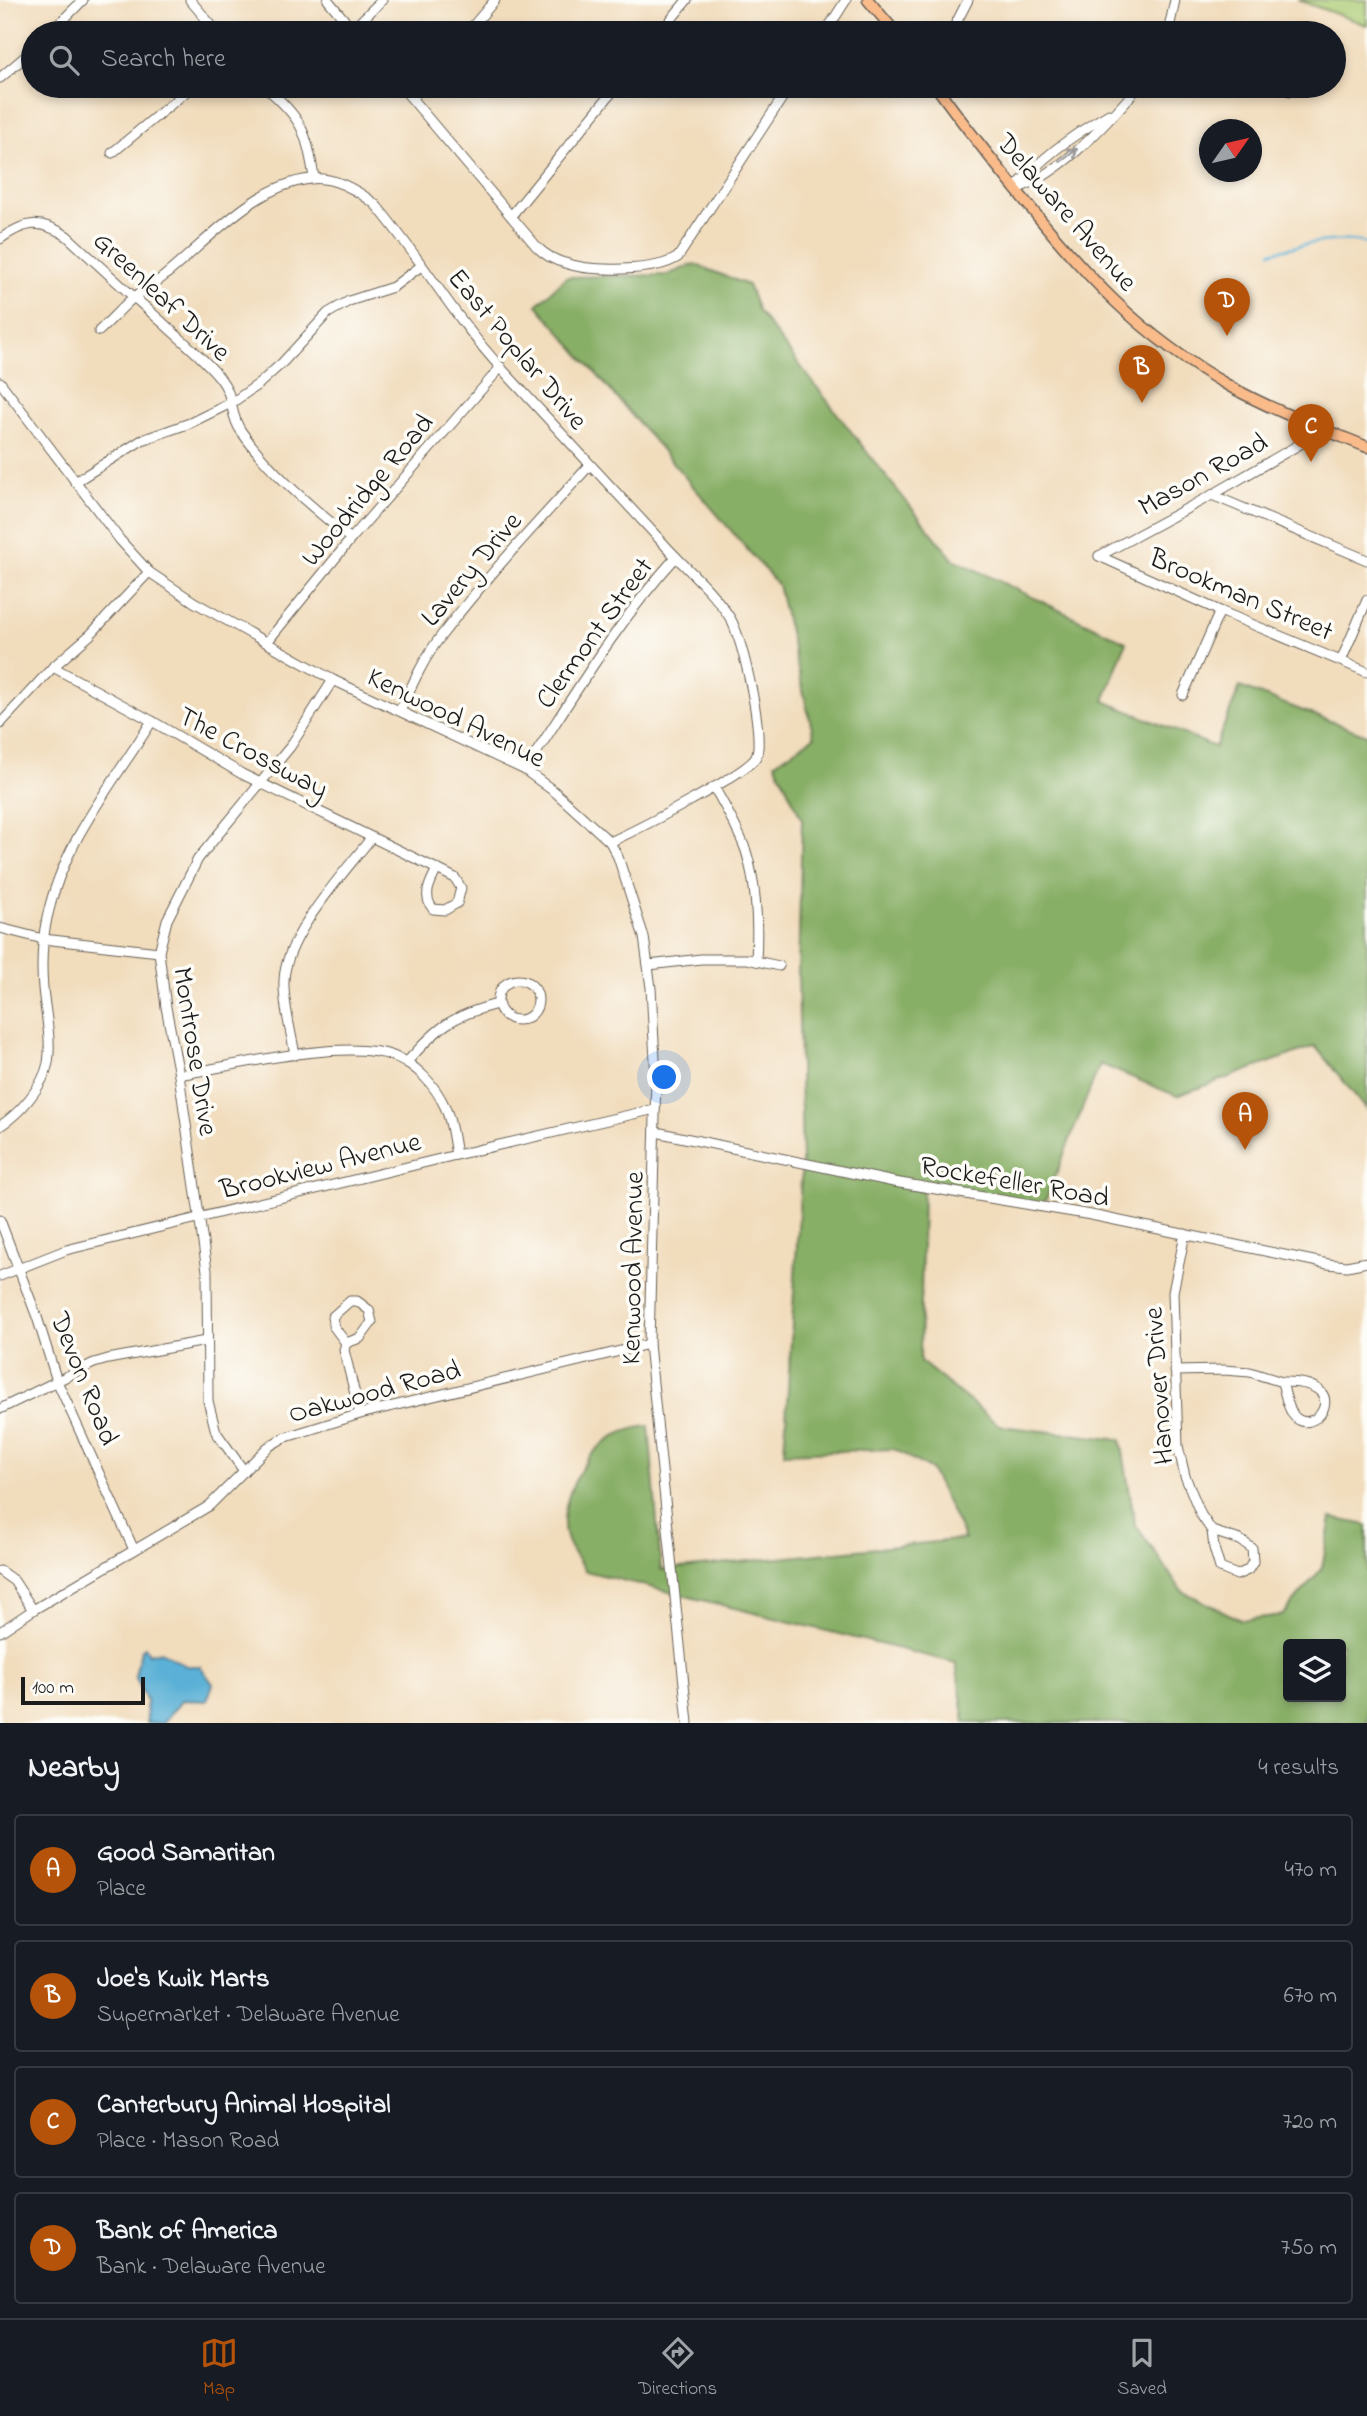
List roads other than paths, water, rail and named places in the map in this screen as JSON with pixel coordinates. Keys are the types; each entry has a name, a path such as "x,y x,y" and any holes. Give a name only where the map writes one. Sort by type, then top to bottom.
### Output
{"main road":[{"path":"869,0 887,21"},
{"name":"Delaware Avenue","path":"945,98 1064,250 1138,324 1195,365 1232,387 1367,447"}],"street":[{"path":"62,21 83,0"},
{"path":"190,0 208,21"},
{"path":"328,0 345,21"},
{"path":"364,21 382,0"},
{"path":"477,21 495,0"},
{"path":"670,21 687,0"},
{"path":"833,21 846,0"},
{"path":"957,21 968,0"},
{"path":"1171,21 1175,0"},
{"path":"0,78 21,60"},
{"path":"112,153 178,98"},
{"path":"99,331 134,298 154,285 252,203 277,188 314,178 310,150 300,124 279,98"},
{"path":"412,98 547,256 590,268 658,266 678,257 782,98"},
{"path":"511,216 607,98"},
{"path":"1015,189 1034,183 1098,133 1128,98"},
{"name":"East Poplar Drive","path":"314,178 341,184 375,204 392,223 460,320 730,617 737,631 750,681 760,748 755,760 714,787"},
{"name":"Greenleaf Drive","path":"0,239 19,227 32,223 66,236 208,364 222,380 233,402 234,418 255,450 316,510 351,539"},
{"path":"75,482 142,440 233,402 283,362 328,313 349,301 393,287 421,266"},
{"name":"Woodridge Road","path":"267,642 351,539 501,367"},
{"name":"Kenwood Avenue","path":"0,382 120,540 149,572 194,602 332,680 525,770 555,792 610,842 625,875 644,937 649,965 656,1078 649,1344 688,1723"},
{"name":"Mason Road","path":"1099,556 1326,429"},
{"name":"Lavery Drive","path":"400,711 423,663 440,637 525,536 590,466"},
{"path":"1212,495 1367,560"},
{"name":"Brookman Street","path":"1099,556 1220,611 1367,671"},
{"name":"Clermont Street","path":"525,770 623,620 641,595 676,557"},
{"path":"0,724 149,572"},
{"path":"1340,661 1367,600"},
{"path":"1183,695 1220,611"},
{"name":"The Crossway","path":"53,667 242,774 262,782 371,838 437,869 454,878 461,888 457,903 445,910 433,909 429,904 428,888 437,869"},
{"name":"Montrose Drive","path":"244,1471 216,1432 211,1416 206,1341 207,1271 159,951 167,920 193,867 290,747 332,680"},
{"path":"0,1126 30,1099 48,1064 49,1045 42,984 43,939 65,861 95,805 152,721"},
{"path":"610,842 714,787 747,853 754,896 758,944 756,961"},
{"path":"295,1055 284,986 290,950 307,922 371,838"},
{"path":"0,928 43,939 159,951"},
{"path":"649,965 701,959 747,959 779,966"},
{"path":"521,979 532,984 538,996 530,1014 518,1020 507,1018 497,1004 503,987 515,980 521,979"},
{"path":"407,1062 431,1035 450,1020 497,1004"},
{"path":"179,1076 295,1055 373,1050 407,1062 433,1087 446,1108 456,1155"},
{"name":"Brookview Avenue","path":"0,1276 65,1250 655,1109"},
{"name":"Rockefeller Road","path":"656,1132 894,1182 1032,1205 1328,1264 1348,1266 1367,1262"},
{"name":"Devon Road","path":"0,1220 57,1381 134,1550"},
{"name":"Hanover Drive","path":"1185,1234 1173,1292 1178,1446 1185,1476 1201,1515 1212,1531 1220,1568 1237,1575 1248,1570 1253,1562 1252,1548 1240,1540 1212,1531"},
{"path":"357,1301 369,1310 372,1322 360,1338 346,1343 334,1327 332,1317 345,1304 357,1301"},
{"path":"0,1409 108,1359 206,1341"},
{"path":"346,1343 344,1350 360,1413"},
{"name":"Oakwood Road","path":"0,1632 209,1506 268,1447 283,1438 360,1413 649,1344"},
{"path":"1175,1371 1250,1372 1282,1382 1301,1382 1324,1396 1326,1404 1322,1412 1304,1422 1297,1418 1282,1382"},
{"path":"0,1571 14,1581 33,1610"}],"water":[{"path":"145,1647 149,1654 161,1651 186,1666 200,1666 213,1684 207,1701 182,1700 163,1723 147,1723 146,1700 135,1676 141,1650"}],"waterway":[{"path":"1271,252 1331,241 1367,243"}],"place":[{"name":"Bank of America","path":"1227,336"},
{"name":"Joe's Kwik Marts","path":"1142,403"},
{"name":"Canterbury Animal Hospital","path":"1311,462"},
{"name":"Good Samaritan","path":"1245,1150"}]}
